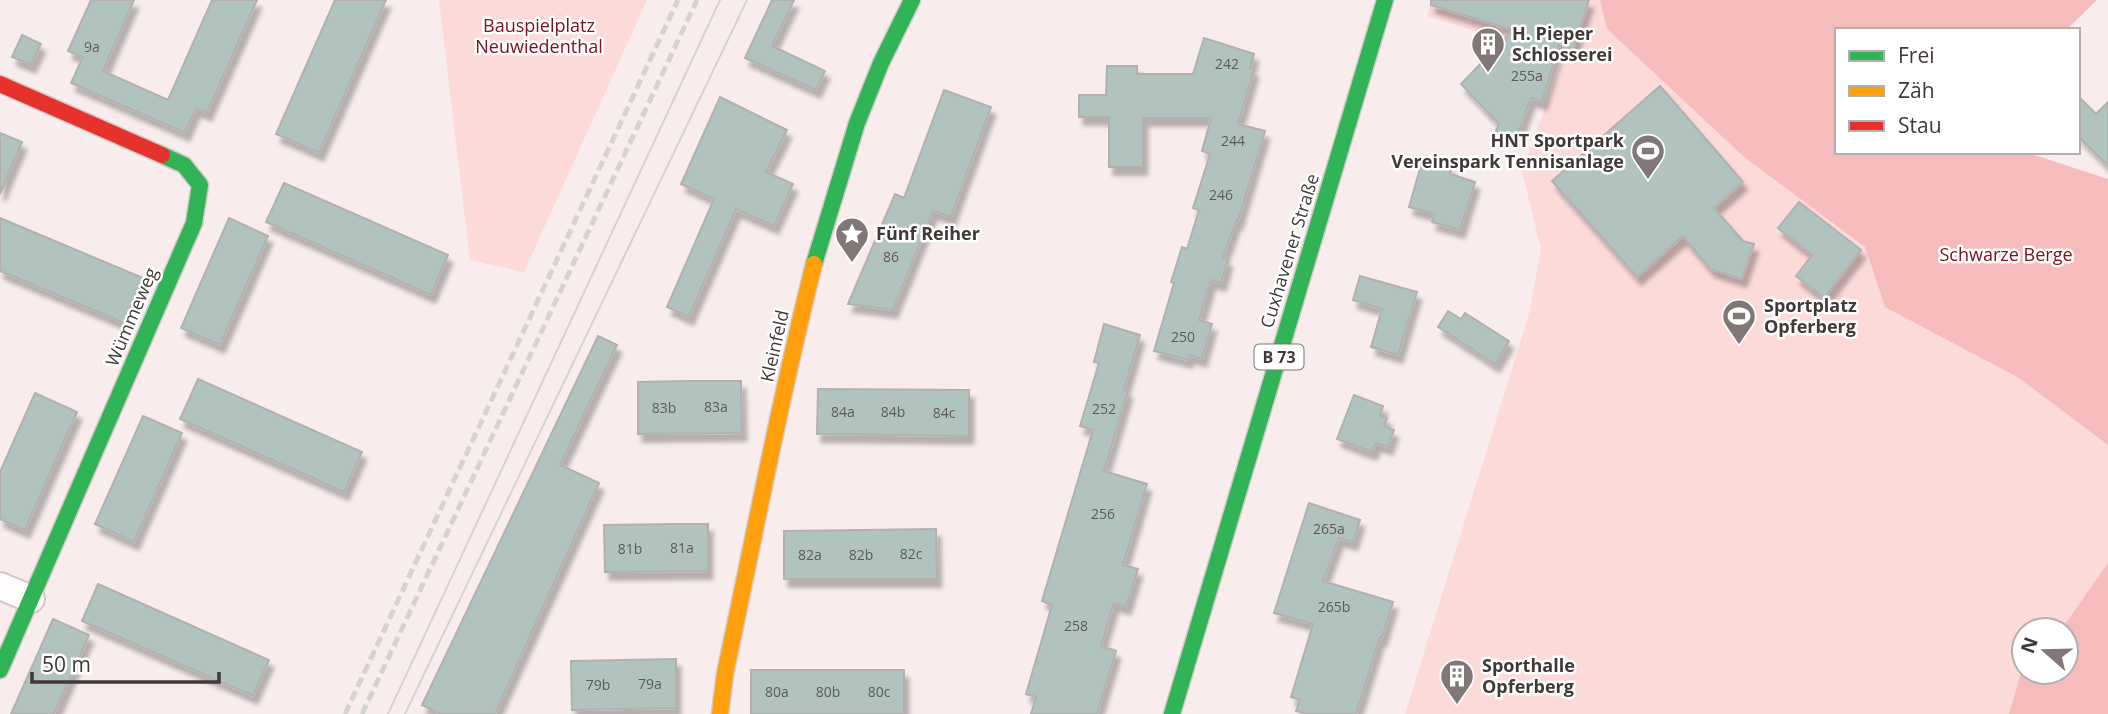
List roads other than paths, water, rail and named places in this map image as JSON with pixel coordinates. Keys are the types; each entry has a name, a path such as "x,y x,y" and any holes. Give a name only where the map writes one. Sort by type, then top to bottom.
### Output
{"street":[{"name":"Kleinfeld","path":"720,714 725,674 788,369 821,237 857,123 881,63 912,0"},
{"name":"Cuxhavener Straße","path":"1172,714 1385,0"},
{"name":"Wümmeweg","path":"0,84 184,166 200,186 194,223 0,670"},
{"path":"0,586 31,599"}],"tram line":[{"path":"388,714 720,0"},
{"path":"405,714 747,0"}],"railway":[{"path":"345,714 678,0"},
{"path":"362,714 697,0"}],"place":[{"name":"H. Pieper Schlosserei","path":"1488,74"},
{"name":"HNT Sportpark Vereinspark Tennisanlage","path":"1648,181"},
{"name":"Fünf Reiher","path":"852,264"},
{"name":"Sportplatz Opferberg","path":"1739,346"},
{"name":"Sporthalle Opferberg","path":"1457,706"}],"park label":[{"name":"Bauspielplatz Neuwiedenthal","path":"539,36"},
{"name":"Schwarze Berge","path":"2006,255"}]}
